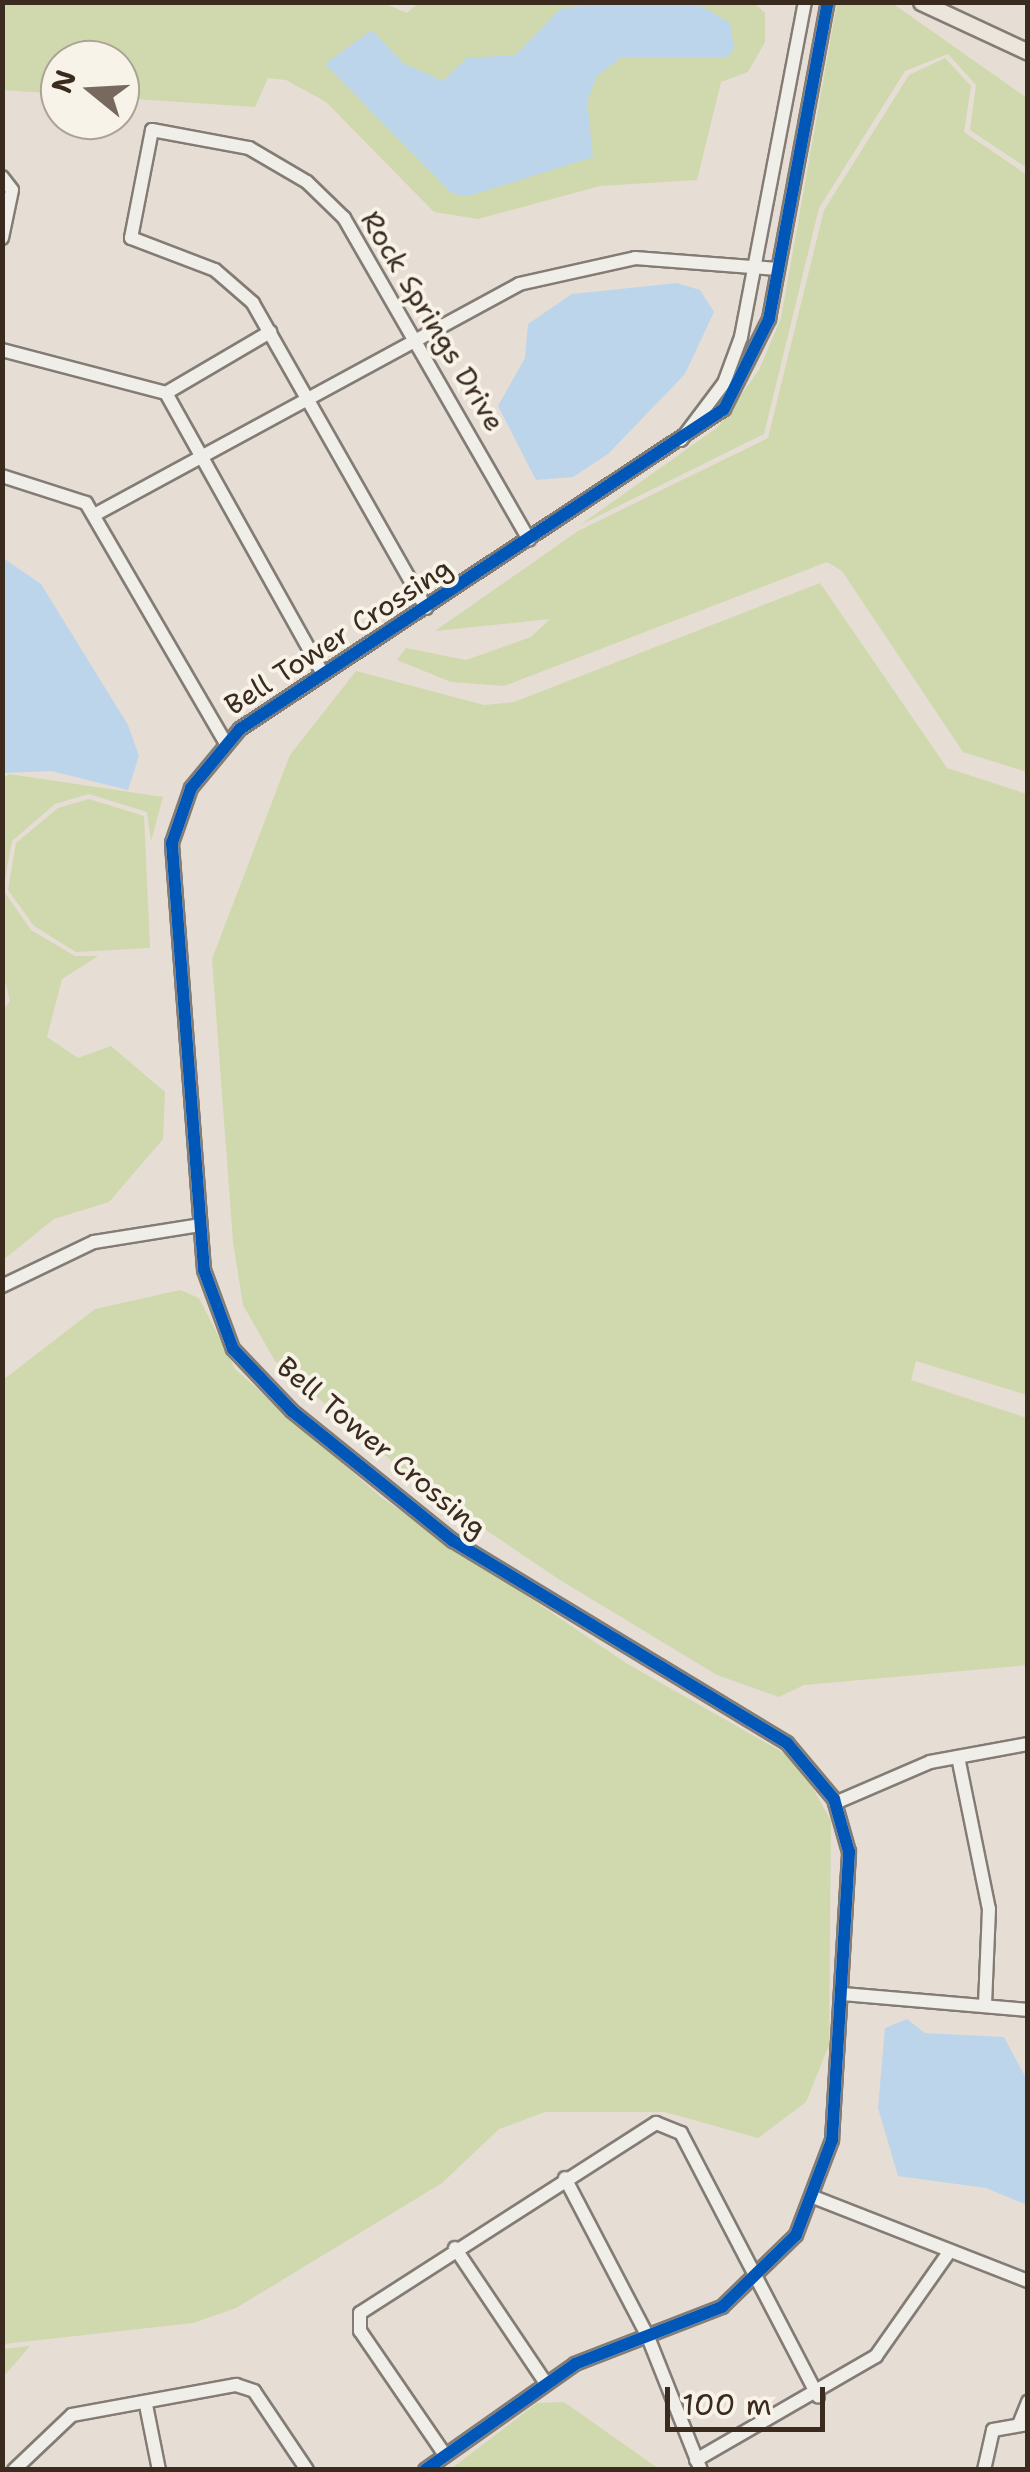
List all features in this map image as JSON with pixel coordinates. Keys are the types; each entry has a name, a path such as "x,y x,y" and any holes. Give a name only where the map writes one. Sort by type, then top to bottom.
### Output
{"main road":[{"path":"921,2 1028,52"}],"street":[{"name":"Bell Tower Crossing","path":"672,449 724,383 754,264 805,2"},
{"name":"Bell Tower Crossing","path":"425,2470 544,2382 648,2336 702,2318 758,2280 816,2198 832,2140 850,1870 835,1803 787,1742 511,1582 292,1410 221,1328 200,1225 171,858 191,788 225,742 322,674 702,432 739,388 761,344 828,2"},
{"path":"792,70 815,73"},
{"name":"Rock Springs Drive","path":"426,608 270,332 223,276 131,238 152,130 228,140 307,182 359,238 529,540"},
{"path":"2,177 12,190 2,238"},
{"path":"96,514 490,296 579,266 673,257 778,269"},
{"path":"2,350 166,393 270,332"},
{"path":"166,393 322,674"},
{"path":"2,476 67,491 96,514 225,742"},
{"path":"2,1286 94,1242 200,1225"},
{"path":"835,1803 958,1757 1028,1744"},
{"path":"958,1757 990,1924 985,2004"},
{"path":"842,1994 1028,2010"},
{"path":"446,2455 358,2319 455,2248 649,2125 670,2124 818,2396"},
{"path":"565,2178 648,2336 698,2465 818,2396 894,2338 949,2252"},
{"path":"816,2198 1028,2281"},
{"path":"455,2248 544,2382"},
{"path":"14,2470 72,2416 248,2387 307,2470"},
{"path":"984,2470 993,2430 1024,2423 1028,2402"},
{"path":"146,2405 159,2470"}],"green space":[{"path":"381,2 407,13 419,2 754,3 765,13 765,42 748,72 721,82 697,180 600,186 478,219 434,212 326,102 286,80 268,78 255,107 140,99 140,40 40,40 40,93 3,90 2,3"},
{"path":"837,3 892,3 1027,98 1027,168 970,130 976,85 948,54 905,71 819,208 764,434 580,525 718,427 759,370 781,318"},
{"path":"945,58 971,86 964,132 1027,175 1027,772 963,752 842,571 827,562 504,686 451,682 397,660 406,648 466,660 531,637 550,619 435,631 578,531 768,438 824,210 909,75"},
{"path":"820,583 947,768 1027,794 1027,1395 916,1361 911,1380 1027,1418 1028,1665 804,1685 779,1697 717,1675 560,1580 422,1487 275,1361 243,1305 233,1242 212,959 290,755 356,671 484,705 514,702"},
{"path":"9,774 163,797 151,841 147,812 89,794 55,804 12,841 3,890 31,930 75,956 98,956 62,979 47,1037 78,1058 111,1046 165,1092 163,1139 109,1202 54,1219 3,1260 2,1011 10,1001 2,969 2,779"},
{"path":"89,799 144,816 150,948 76,952 34,926 8,890 16,843 58,808"},
{"path":"180,1290 199,1298 235,1369 382,1498 626,1663 798,1761 831,1821 829,2045 806,2102 758,2138 665,2112 545,2112 499,2129 442,2183 236,2308 193,2323 3,2344 3,1380 95,1309"},
{"path":"30,2346 3,2377 3,2349"},
{"path":"564,2402 659,2469 451,2469 537,2403"}],"water":[{"path":"598,3 696,3 730,23 734,48 727,58 622,57 597,76 587,101 593,157 469,196 452,194 325,64 372,30 403,63 443,81 467,58 515,55 560,9"},
{"path":"677,283 700,290 714,312 685,374 608,454 573,477 536,480 498,406 525,358 528,324 572,294"},
{"path":"3,558 41,584 128,725 139,756 128,790 51,771 3,773"},
{"path":"907,2019 925,2033 1004,2037 1027,2080 1027,2205 986,2188 898,2176 878,2108 885,2028"}],"cycle path":[{"path":"425,2470 575,2364 722,2307 796,2235 832,2140 849,1852 834,1799 787,1743 453,1541 292,1411 233,1349 204,1270 172,843 191,788 240,729 724,409 769,319 828,2"}]}
